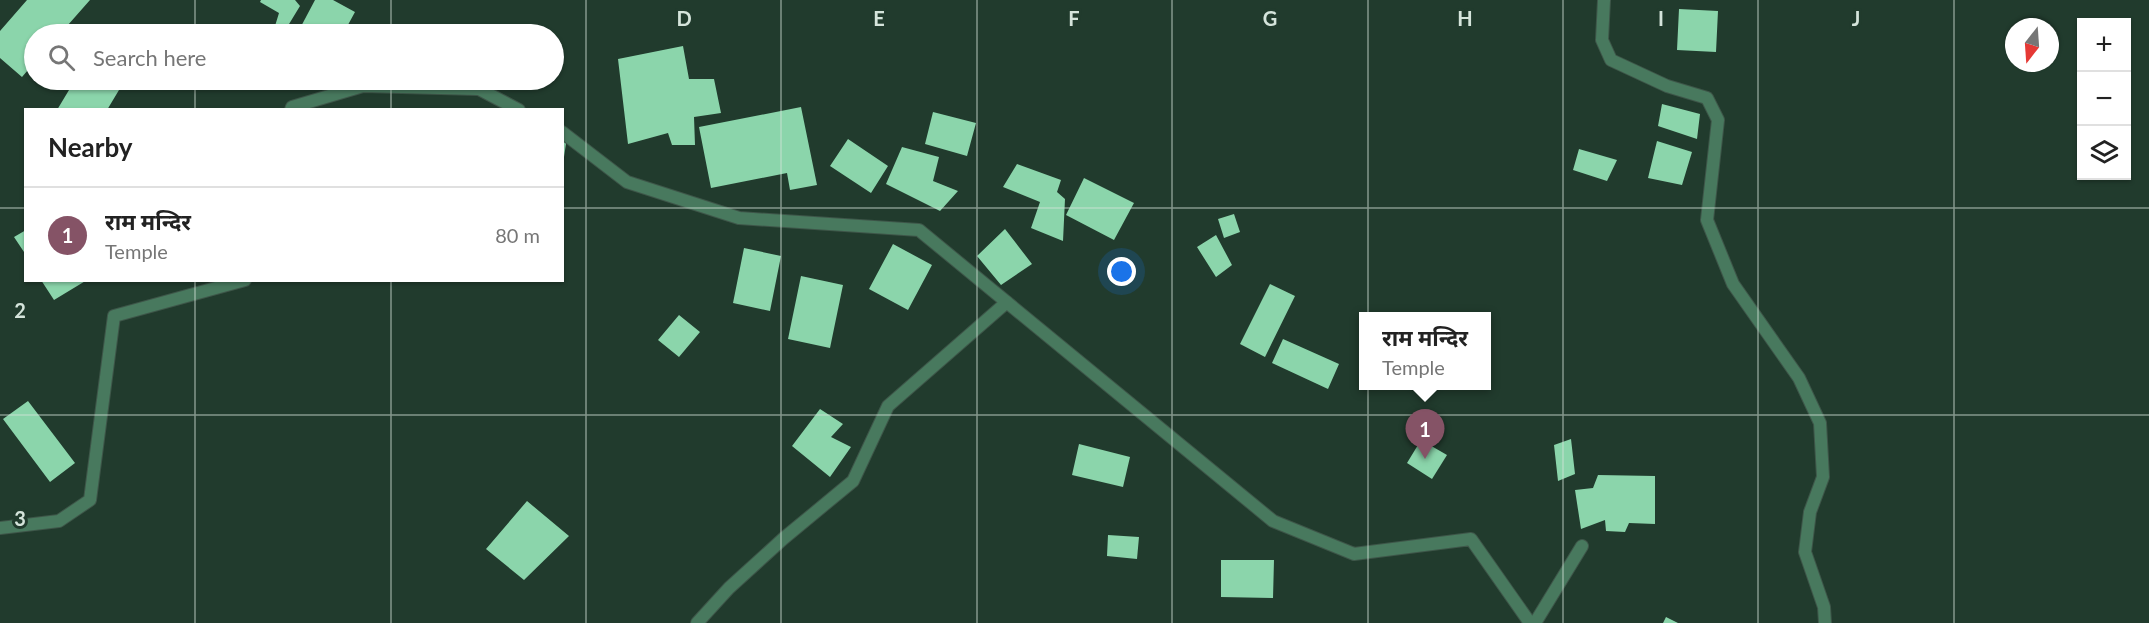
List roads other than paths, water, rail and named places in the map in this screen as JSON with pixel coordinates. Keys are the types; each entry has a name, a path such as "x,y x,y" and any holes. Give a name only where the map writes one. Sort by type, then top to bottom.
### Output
{"street":[{"path":"1604,0 1602,39 1611,60 1667,86 1707,98 1718,120 1707,220 1733,284 1799,378 1820,423 1823,477 1810,512 1805,552 1824,607 1825,623"},
{"path":"292,108 349,90"},
{"path":"480,90 515,108"},
{"path":"564,134 627,182 739,218 919,230 1273,521 1354,554 1471,540 1530,623"},
{"path":"0,528 59,521 90,500 114,316 238,282"},
{"path":"697,623 736,580 784,537 853,481 888,406 1007,302"},
{"path":"1535,623 1581,546"}],"place":[{"name":"राम मन्दिर","path":"1425,459"}]}
